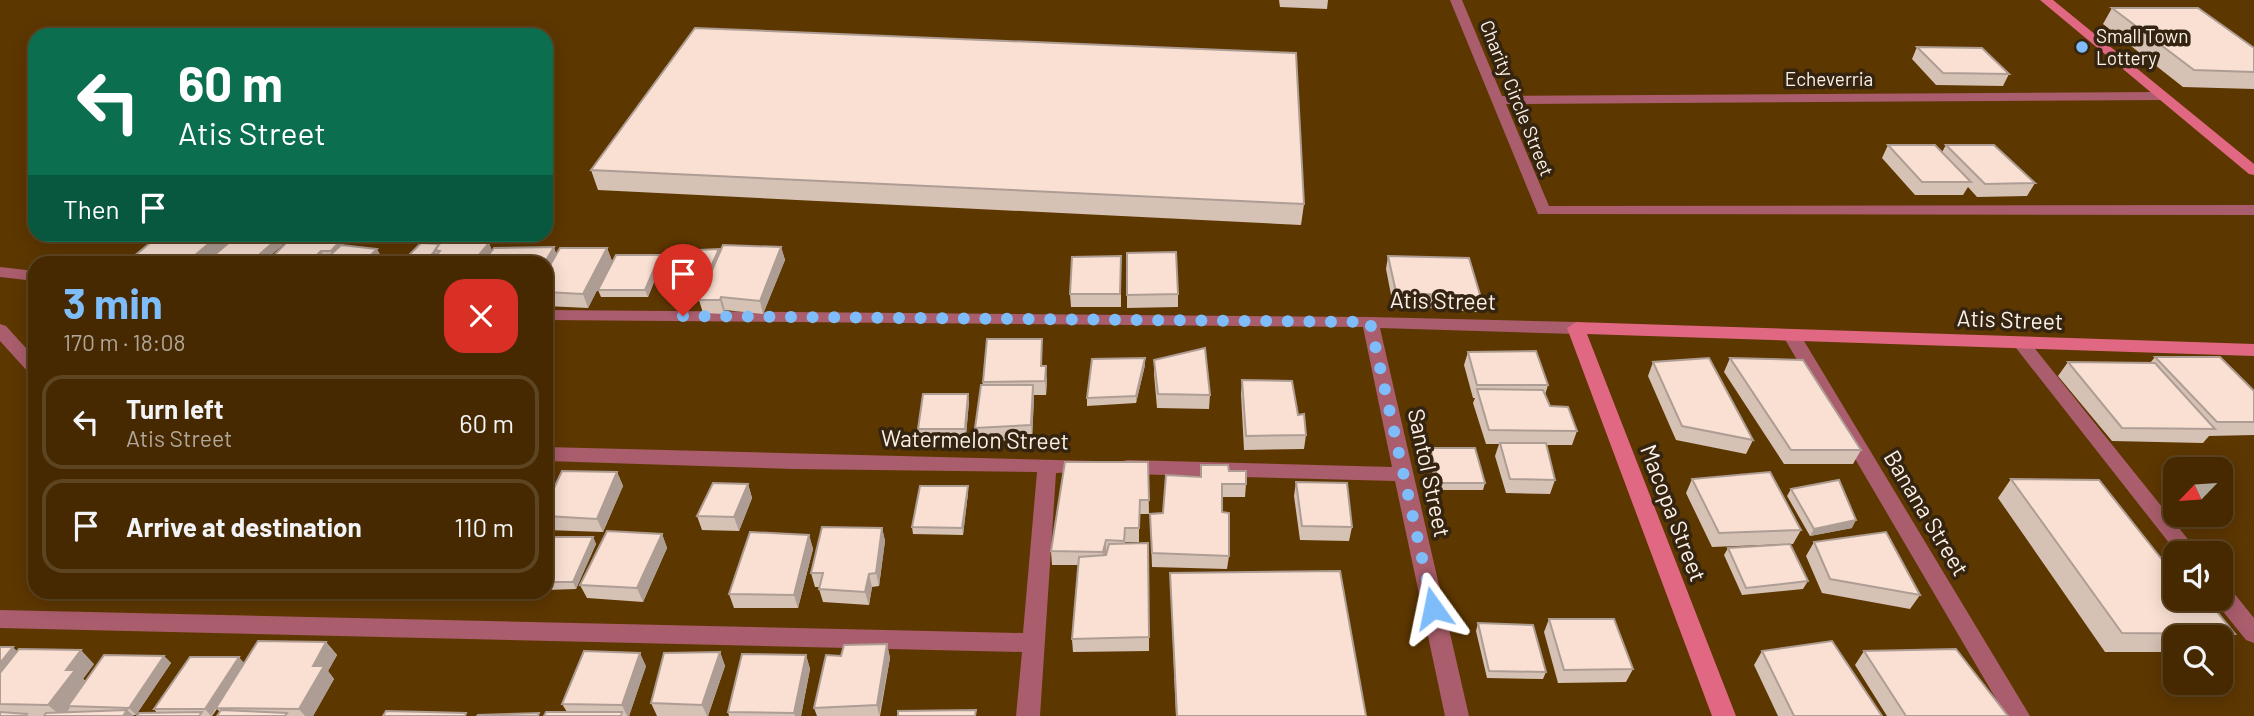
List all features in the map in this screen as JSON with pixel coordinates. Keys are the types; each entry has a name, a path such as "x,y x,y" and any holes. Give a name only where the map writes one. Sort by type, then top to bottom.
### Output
{"street":[{"name":"Charity Circle Street","path":"1456,0 1543,211 2254,209"},
{"path":"2046,0 2254,171"},
{"name":"Echeverria","path":"1498,100 2161,96"},
{"path":"0,287 7,273 28,275"},
{"name":"Atis Street","path":"553,315 1370,322 2254,350"},
{"name":"Santol Street","path":"1370,322 1457,716"},
{"name":"Macopa Street","path":"1576,328 1724,716"},
{"path":"0,330 28,361"},
{"name":"Banana Street","path":"1792,336 2018,716"},
{"path":"2022,344 2179,541"},
{"name":"Watermelon Street","path":"553,454 793,462 1404,474"},
{"path":"1028,716 1047,465"},
{"path":"2233,608 2254,634"},
{"path":"0,619 1034,643"}],"building":[{"path":"2112,8 2198,8 2254,48 2254,72 2194,70"},
{"path":"695,28 1296,53 1304,204 591,170"},
{"path":"1917,47 1982,48 2009,74 1943,73"},
{"path":"1888,145 1935,145 1971,182 1922,182"},
{"path":"1946,145 1994,145 2035,183 1985,184"},
{"path":"151,242 211,242 194,256 134,256"},
{"path":"230,242 274,242 258,256 213,256"},
{"path":"287,242 339,242 331,251 321,251 316,256 273,256"},
{"path":"441,242 489,243 478,256 436,256 440,251 435,250"},
{"path":"421,243 439,244 430,256 408,256"},
{"path":"341,245 377,249 370,256 329,256"},
{"path":"723,245 781,247 760,301 721,297 720,300 699,300"},
{"path":"554,247 549,256 488,256 494,248"},
{"path":"560,248 607,248 583,294 553,292 553,260"},
{"path":"719,249 702,287 660,287 677,251"},
{"path":"1176,252 1178,294 1127,295 1127,253"},
{"path":"616,255 660,255 645,290 598,290"},
{"path":"1121,256 1120,294 1070,294 1072,257"},
{"path":"1388,256 1469,258 1481,298 1396,292"},
{"path":"987,339 1042,339 1041,366 1046,366 1045,381 983,382"},
{"path":"1205,348 1210,395 1158,394 1154,360"},
{"path":"1536,351 1548,385 1477,385 1468,352"},
{"path":"2155,357 2220,357 2254,391 2254,422 2217,422"},
{"path":"1145,358 1136,396 1087,398 1092,359"},
{"path":"1709,358 1753,440 1682,426 1653,362"},
{"path":"1730,358 1803,360 1861,450 1791,450"},
{"path":"2068,362 2155,363 2215,429 2122,428"},
{"path":"1242,380 1292,381 1298,415 1304,414 1306,435 1246,436"},
{"path":"981,385 1033,385 1031,425 975,428"},
{"path":"1477,389 1543,390 1550,406 1568,407 1577,431 1489,430"},
{"path":"923,394 968,394 965,429 918,429"},
{"path":"1500,443 1546,443 1555,480 1510,479"},
{"path":"1430,448 1475,448 1485,483 1439,483"},
{"path":"1065,462 1148,462 1149,500 1140,500 1139,528 1125,528 1124,541 1106,540 1103,552 1051,551"},
{"path":"1201,465 1228,465 1229,471 1246,471 1246,484 1222,484 1222,512 1229,513 1229,556 1152,553 1150,514 1163,513 1166,475 1201,477"},
{"path":"562,471 617,472 597,519 553,516 553,490"},
{"path":"1770,472 1801,530 1719,533 1692,479"},
{"path":"2011,479 2099,480 2163,561 2163,611 2216,611 2228,625 2163,625 2163,633 2122,633"},
{"path":"1839,480 1856,520 1814,529 1791,489"},
{"path":"1296,482 1347,483 1352,527 1302,526"},
{"path":"713,483 748,484 734,517 697,516"},
{"path":"920,486 968,486 962,528 912,527"},
{"path":"822,527 882,528 876,573 869,574 865,592 819,589 823,573 811,573"},
{"path":"607,531 662,534 637,588 580,585"},
{"path":"750,532 809,535 794,595 729,594"},
{"path":"1886,532 1920,595 1830,579 1814,542"},
{"path":"553,537 593,537 573,582 553,582"},
{"path":"1148,543 1149,637 1072,639 1079,557 1106,555 1109,544"},
{"path":"1790,544 1808,581 1746,588 1728,548"},
{"path":"1340,571 1366,716 1177,716 1170,573"},
{"path":"1549,619 1614,619 1633,669 1564,670"},
{"path":"1478,623 1533,625 1546,672 1489,671"},
{"path":"258,641 326,642 313,666 324,666 299,709 216,708"},
{"path":"1832,641 1882,716 1794,716 1762,651"},
{"path":"887,644 877,705 814,708 826,655 841,656 844,645"},
{"path":"0,647 13,647 0,663"},
{"path":"19,649 81,650 66,670 75,670 48,705 0,704 0,673"},
{"path":"1956,649 2008,716 1906,716 1864,651"},
{"path":"584,651 640,653 622,705 562,704"},
{"path":"720,652 702,705 651,703 664,653"},
{"path":"742,654 806,655 794,713 728,712"},
{"path":"104,655 164,656 129,708 68,706"},
{"path":"190,657 239,657 205,709 154,709"},
{"path":"127,710 123,716 44,716 46,713"},
{"path":"221,710 287,713 285,716 217,716"},
{"path":"976,710 975,716 898,716 898,711"},
{"path":"386,711 466,713 465,716 383,716"},
{"path":"0,712 27,714 0,716"},
{"path":"202,712 199,716 137,716 139,713"},
{"path":"546,712 622,712 621,716 544,716"},
{"path":"539,713 538,716 477,716 478,715"}],"place":[{"name":"Small Town Lottery","path":"2082,47"}],"route":[{"path":"683,316 1370,322 1433,608"}]}
